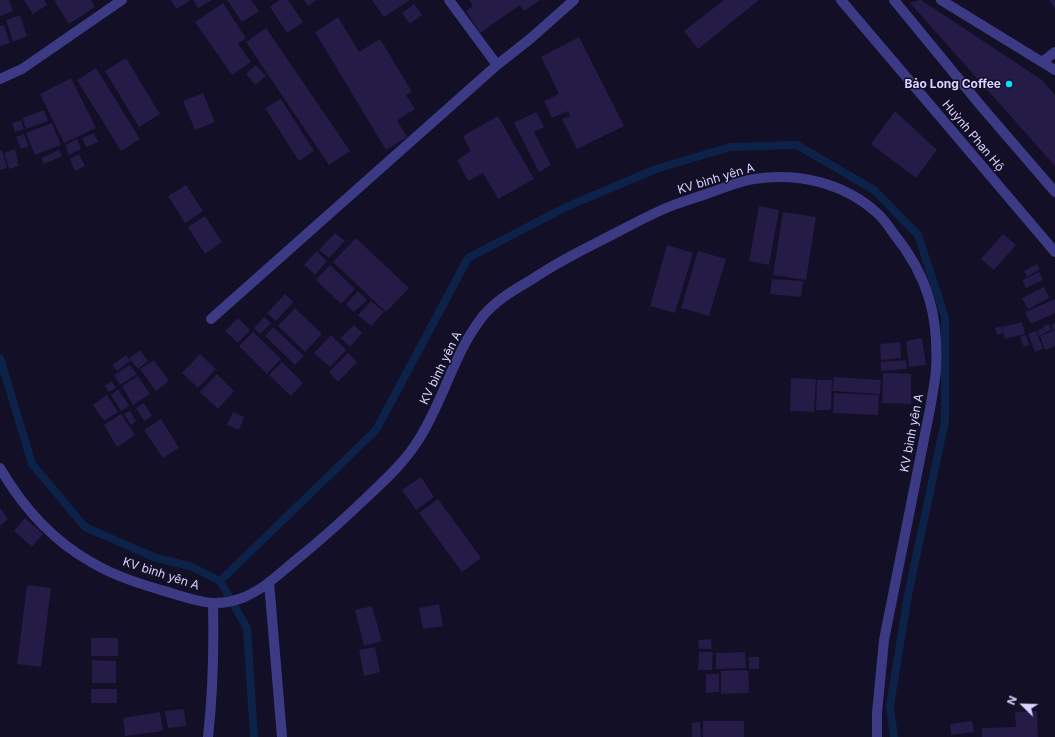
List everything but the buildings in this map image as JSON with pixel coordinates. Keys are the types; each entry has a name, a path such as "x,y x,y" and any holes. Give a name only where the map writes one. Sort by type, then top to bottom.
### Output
{"street":[{"path":"0,79 22,69 122,0"},
{"path":"449,0 497,65"},
{"path":"211,319 497,65 530,39 574,0"},
{"name":"Huỳnh Phan Hộ","path":"841,0 1055,252"},
{"path":"894,0 981,106 1055,192"},
{"path":"941,0 1055,70"},
{"path":"1042,62 1055,52"},
{"name":"KV bình yên A","path":"0,468 14,492 40,523 65,545 92,563 138,583 194,600 218,603 244,597 258,591 329,534 394,472 418,441 434,413 468,338 484,314 505,295 567,257 666,208 714,191 750,179 772,177 803,178 829,184 855,197 878,214 903,245 920,271 930,301 936,334 936,371 930,409 884,640 877,713 878,737"},
{"path":"269,582 282,737"},
{"path":"208,737 218,603"}],"waterway":[{"path":"0,358 32,464 85,527 156,558 190,566 220,581 376,430 468,258 566,207 656,169 730,147 797,145 874,190 918,235 945,317 945,421 908,595 890,706 894,737"},
{"path":"220,581 247,628 254,737"}],"place":[{"name":"Bảo Long Coffee","path":"1009,84"}]}
